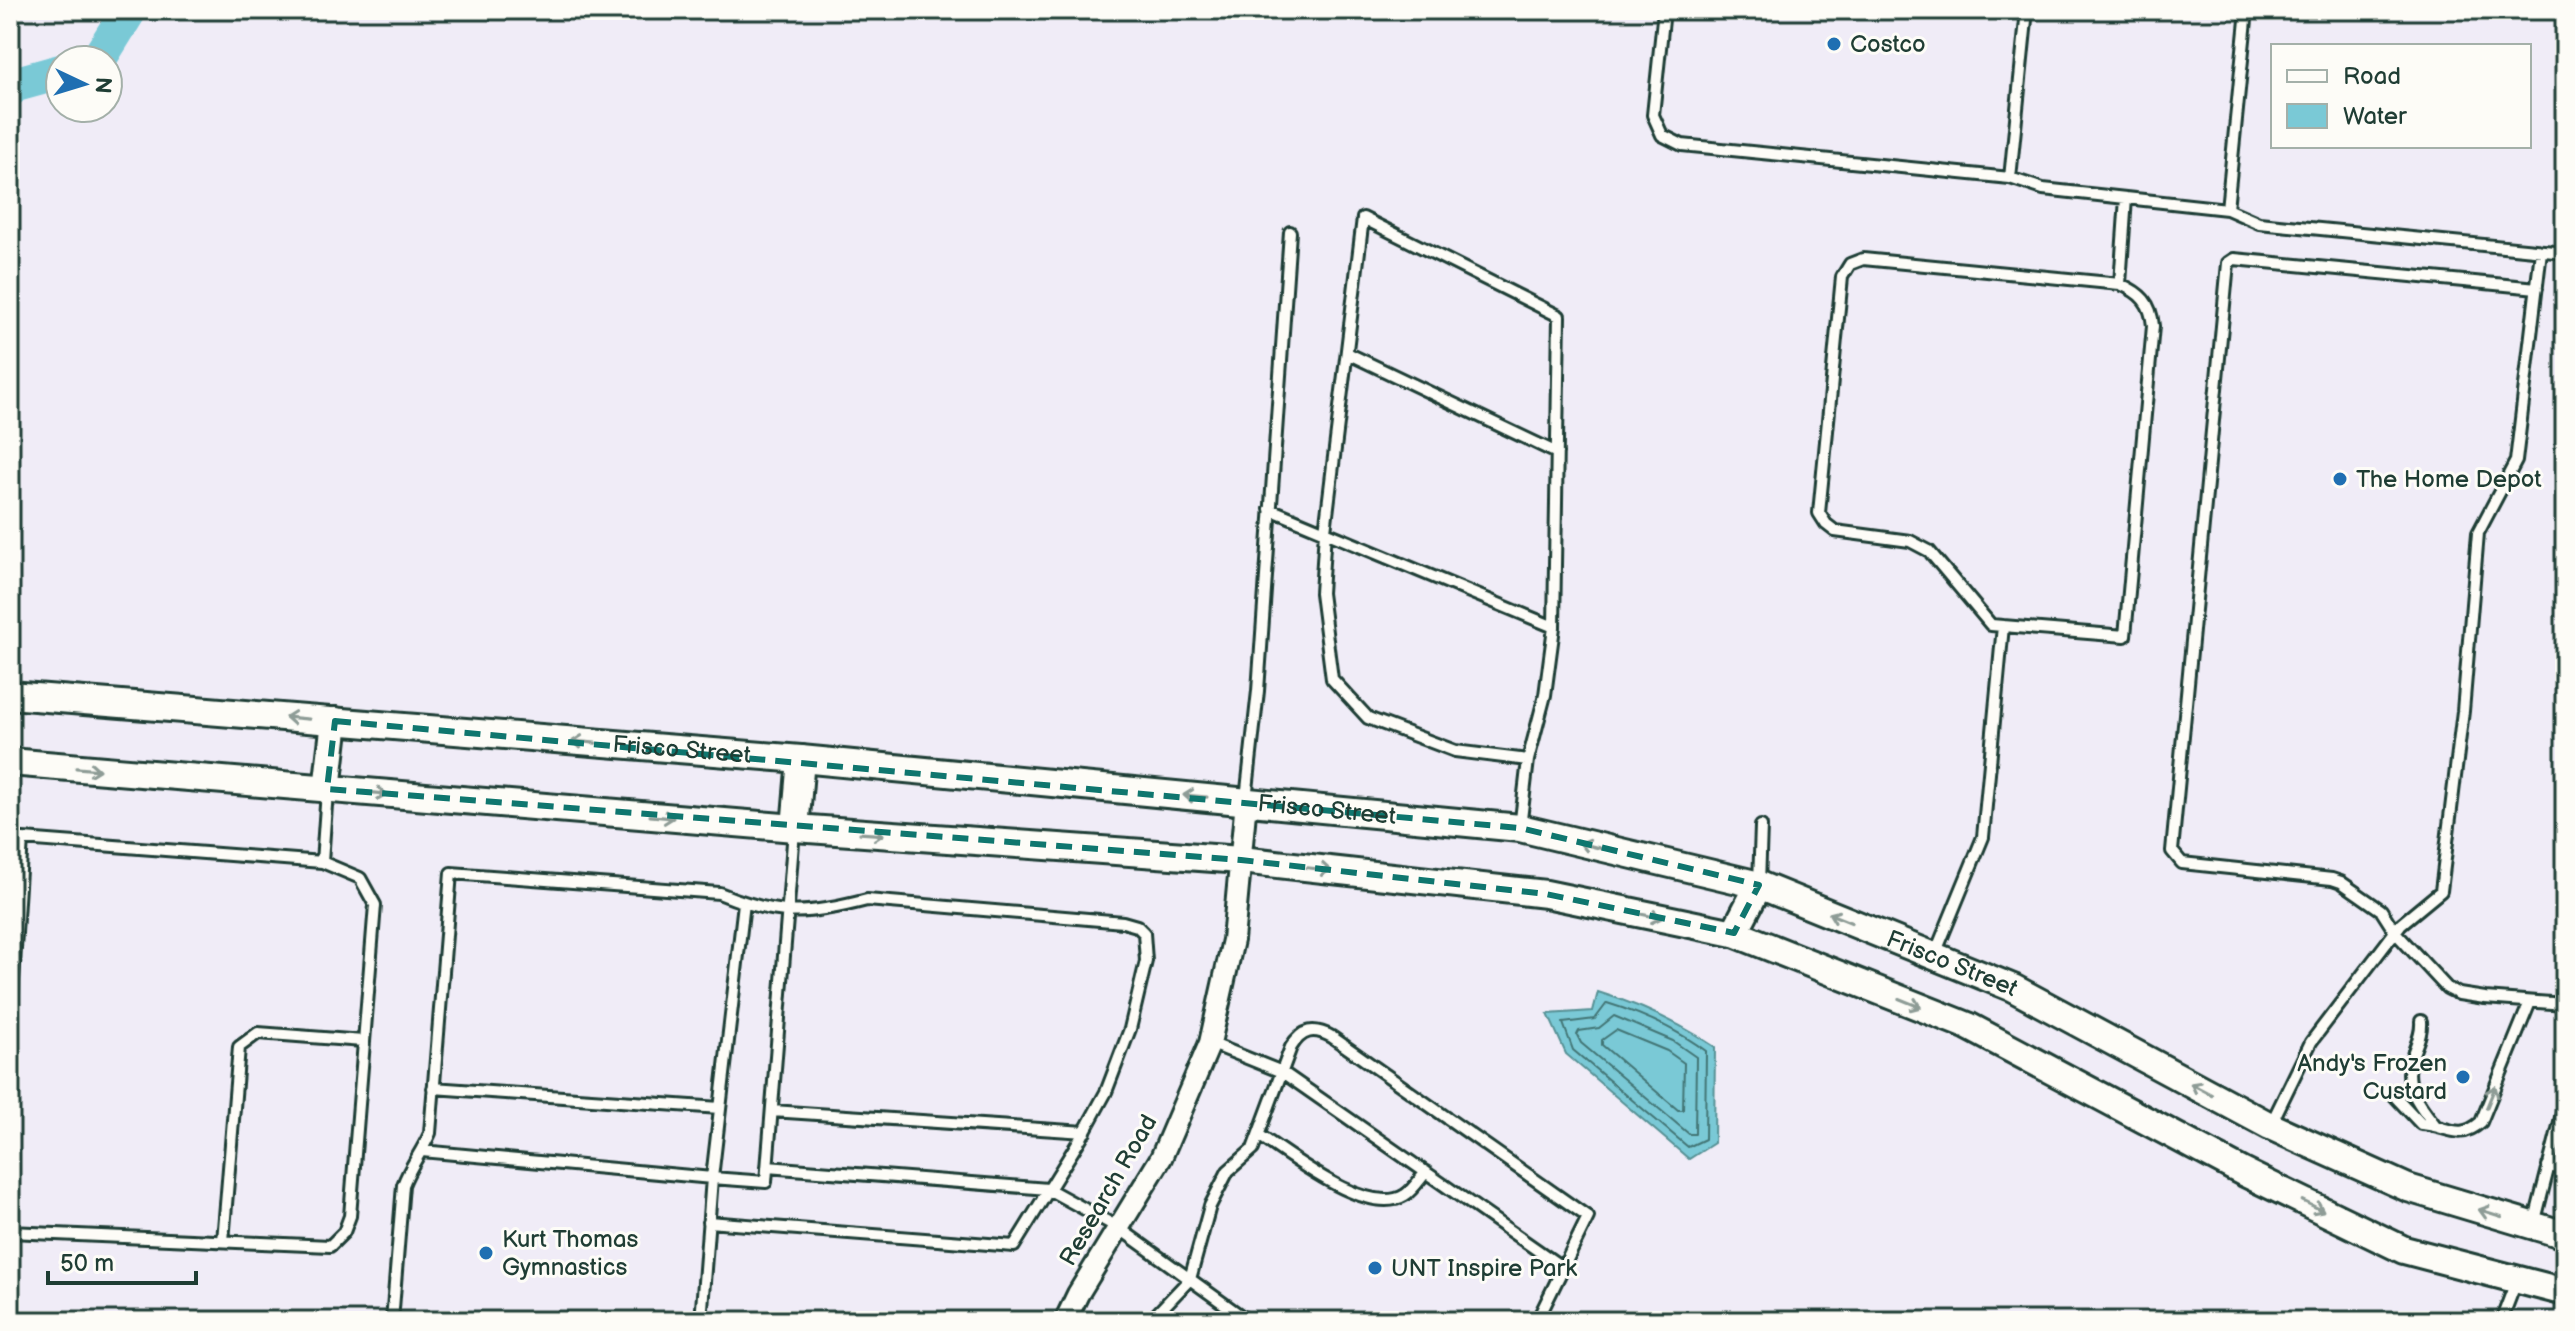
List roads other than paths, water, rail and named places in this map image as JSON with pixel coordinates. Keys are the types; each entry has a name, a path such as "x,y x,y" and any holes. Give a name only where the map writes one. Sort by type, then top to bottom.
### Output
{"street":[{"name":"Frisco Street","path":"10,695 801,759 1520,828 1759,885 2013,988 2270,1126 2408,1188 2565,1235"},
{"path":"327,789 335,721"},
{"path":"795,828 801,759"},
{"path":"10,762 795,828 1241,860 1546,894 1734,933 1968,1026 2243,1172 2404,1250 2565,1292"},
{"name":"Research Road","path":"1065,1321 1078,1294 1161,1158 1210,1043 1233,940 1246,801"},
{"path":"1734,933 1759,885"}],"lane":[{"path":"1664,10 1653,115 1662,135 1682,145 2010,178 2043,189 2227,209 2259,223 2565,253"},
{"path":"2010,178 2027,10"},
{"path":"2227,209 2247,10"},
{"path":"2120,284 2126,198"},
{"path":"1520,828 1528,760 1545,695 1554,627 1559,316 1363,218 1325,531 1321,593 1332,679 1368,718 1455,751 1528,760"},
{"path":"1246,801 1258,691 1290,232"},
{"path":"2270,1126 2311,1042 2395,932 2441,891 2463,711 2478,533 2516,461 2541,251"},
{"path":"1863,259 2120,284 2138,292 2145,300 2151,308 2153,326 2125,636 1991,625 1929,551 1910,541 1835,531 1826,524 1819,513 1842,277 1850,264 1863,259"},
{"path":"2537,288 2234,259 2228,263 2172,851 2182,863 2341,882 2381,910 2395,932 2447,988 2459,994 2565,1004"},
{"path":"1347,353 1557,453"},
{"path":"1270,509 1554,627"},
{"path":"1934,956 1983,837 2003,626"},
{"path":"322,862 327,789"},
{"path":"1759,885 1761,826"},
{"path":"422,1151 766,1182 795,828"},
{"path":"10,1027 16,839 322,862 360,878 375,905 350,1216 344,1232 330,1246 10,1232"},
{"path":"392,1321 403,1185 430,1133 451,873 719,893 744,903 788,912 827,912 867,900 1123,922 1137,926 1144,933 1146,961 1130,1029 1106,1092 1085,1132 1014,1246 708,1222"},
{"path":"701,1321 712,1178 744,903"},
{"path":"2390,1091 2421,1124 2435,1125 2455,1133 2470,1131 2481,1122 2530,1002"},
{"path":"2421,1021 2422,1034 2409,1064 2410,1087 2419,1107 2435,1125"},
{"path":"1150,1321 1190,1279 1210,1206 1221,1181 1253,1149 1297,1038 1309,1029 1332,1037 1588,1217 1537,1321"},
{"path":"223,1241 239,1047 258,1033 363,1041"},
{"path":"1210,1043 1282,1072 1563,1268"},
{"path":"433,1088 720,1108"},
{"path":"2534,1226 2565,1102"},
{"path":"772,1111 1085,1132"},
{"path":"1260,1136 1351,1193 1376,1200 1405,1195 1426,1172"},
{"path":"2548,1166 2565,1169"},
{"path":"767,1167 1048,1189 1119,1228 1248,1321"},
{"path":"2501,1321 2517,1280"}],"water":[{"path":"1598,992 1659,1015 1715,1047 1714,1143 1689,1159 1566,1054 1548,1014 1593,1011"}],"waterway":[{"path":"108,44 129,10"},
{"path":"10,89 13,85 44,76"}],"place":[{"name":"Costco","path":"1834,44"},
{"name":"The Home Depot","path":"2340,479"},
{"name":"Andy's Frozen Custard","path":"2463,1077"},
{"name":"Kurt Thomas Gymnastics","path":"486,1253"},
{"name":"UNT Inspire Park","path":"1375,1268"}]}
